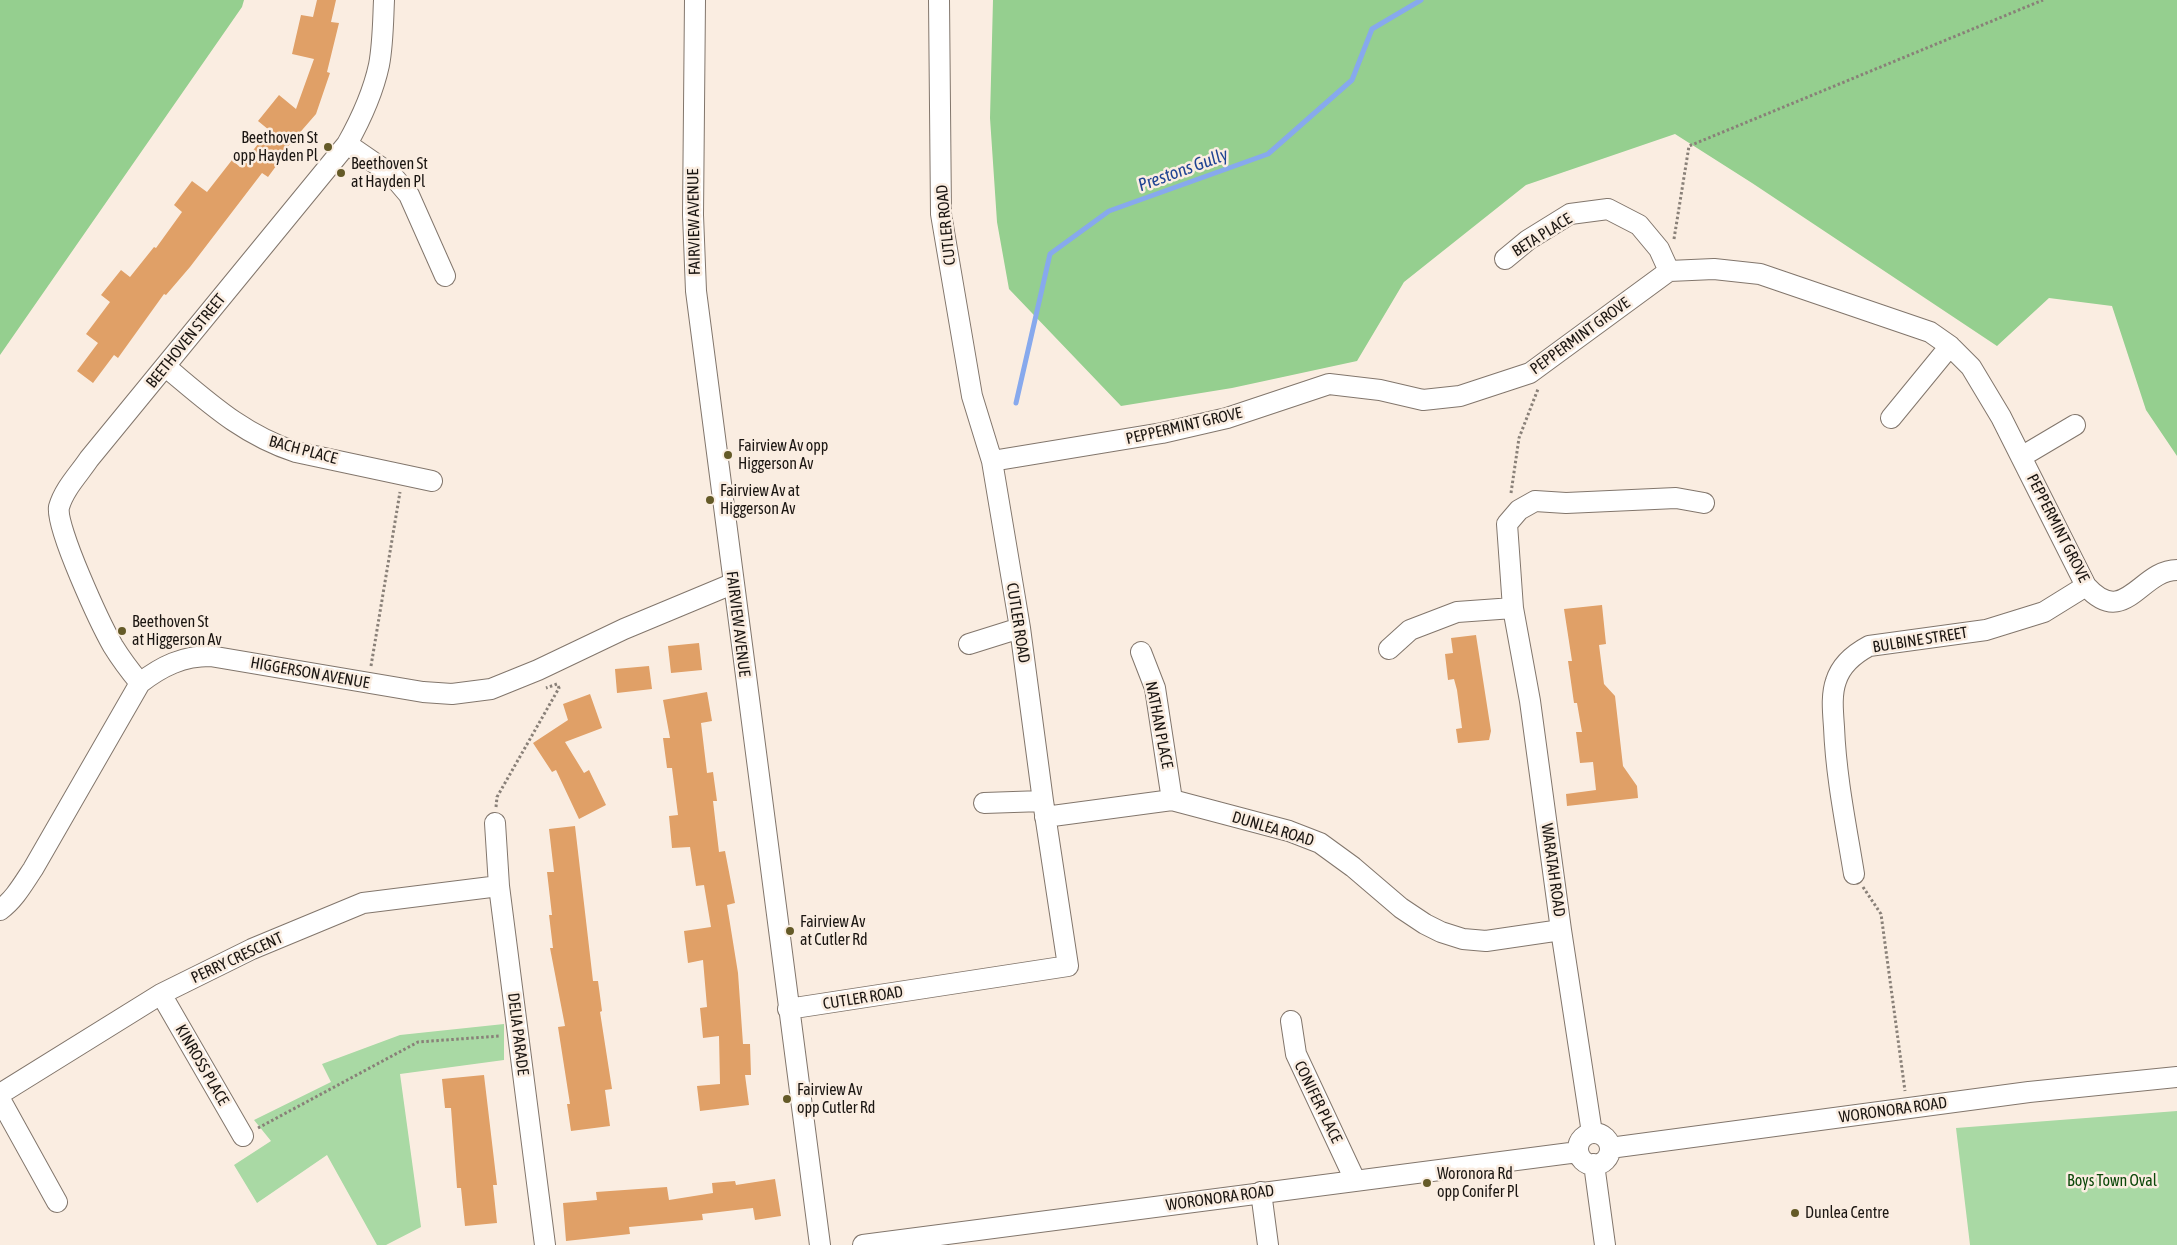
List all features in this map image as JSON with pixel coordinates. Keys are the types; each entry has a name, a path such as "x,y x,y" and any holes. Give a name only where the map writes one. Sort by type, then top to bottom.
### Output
{"street":[{"name":"BEETHOVEN STREET","path":"140,683 117,652 92,603 63,532 59,509 67,490 89,459 347,144 362,117 378,66 383,36 384,0"},
{"name":"FAIRVIEW AVENUE","path":"695,0 693,215 696,291 732,584 820,1245"},
{"name":"CUTLER ROAD","path":"788,1009 1068,966 1044,809 1020,628 992,461 972,396 942,214 939,0"},
{"path":"347,144 392,175 409,195 425,227 445,276"},
{"name":"BETA PLACE","path":"1505,259 1528,240 1570,214 1608,209 1639,225 1660,249 1669,271"},
{"name":"PEPPERMINT GROVE","path":"992,461 1132,438 1227,418 1328,384 1380,390 1423,400 1460,396 1530,373 1669,271 1714,269 1760,274 1930,332 1950,346 1971,367 2002,417 2086,586 2095,596 2106,601 2117,602 2127,599 2146,583 2170,570 2177,570"},
{"path":"1891,418 1950,346"},
{"name":"BACH PLACE","path":"166,367 222,414 256,436 275,445 432,480"},
{"name":"PEPPERMINT GROVE","path":"2021,457 2075,425"},
{"name":"WARATAH ROAD","path":"1592,1133 1561,930 1530,701 1513,608 1507,524 1519,510 1535,501 1566,503 1676,498 1704,503"},
{"name":"HIGGERSON AVENUE","path":"0,910 20,889 140,683 158,670 194,656 210,656 423,692 452,694 491,689 538,670 624,629 732,584"},
{"name":"BULBINE STREET","path":"1854,874 1835,756 1832,706 1835,682 1842,668 1855,654 1869,646 1986,630 2044,612 2086,586"},
{"path":"1390,649 1410,630 1457,612 1513,608"},
{"path":"969,644 1020,628"},
{"name":"NATHAN PLACE","path":"1141,652 1155,688 1172,800"},
{"name":"DUNLEA ROAD","path":"984,803 1044,809 1172,800 1289,831 1320,843 1335,853 1401,908 1441,932 1463,939 1486,941 1561,930"},
{"name":"DELIA PARADE","path":"495,823 498,886 545,1245"},
{"name":"PERRY CRESCENT","path":"0,1094 161,994 252,949 363,904 498,886"},
{"name":"KINROSS PLACE","path":"161,994 243,1136"},
{"name":"CONIFER PLACE","path":"1291,1021 1296,1054 1355,1180"},
{"name":"WORONORA ROAD","path":"1610,1148 1907,1107 2177,1077"},
{"path":"0,1099 57,1202"},
{"path":"1592,1133 1597,1133 1606,1138 1610,1148 1604,1161 1594,1164 1582,1160 1578,1152 1579,1142 1582,1137 1592,1133"},
{"name":"WORONORA ROAD","path":"863,1245 956,1240 1261,1192 1578,1152"},
{"path":"1594,1164 1605,1245"},
{"path":"1261,1192 1268,1245"}],"path":[{"path":"1674,242 1689,146 2043,0"},
{"path":"1511,495 1519,438 1538,390 1530,373"},
{"path":"368,684 403,474"},
{"path":"495,823 497,797 558,688 557,684 545,688 538,670"},
{"path":"1854,874 1882,914 1907,1107"},
{"path":"243,1136 418,1042 518,1035"}],"green space":[{"path":"0,0 244,0 242,7 0,355"},
{"path":"993,0 2177,0 2177,456 2146,410 2112,306 2049,298 1997,346 1675,134 1526,185 1404,282 1357,361 1232,388 1121,406 1009,289 997,222 990,118"},
{"path":"504,1024 504,1060 400,1074 421,1227 386,1245 377,1245 327,1155 257,1203 234,1165 271,1141 254,1120 331,1082 322,1064 400,1035"},
{"name":"Boys Town Oval","path":"2177,1111 2177,1245 1970,1245 1956,1128"}],"building":[{"path":"317,0 336,0 331,22 339,23 327,72 330,73 316,114 283,152 285,154 268,177 262,173 190,267 166,295 164,294 118,358 114,355 93,383 77,371 98,343 86,334 110,302 101,295 121,270 130,277 154,247 156,248 182,212 174,205 192,181 207,192 232,160 240,167 269,130 258,121 279,95 296,109 314,59 292,54 301,15 313,17"},
{"path":"1602,605 1606,644 1599,645 1604,684 1615,696 1623,766 1637,786 1638,798 1567,806 1566,794 1596,790 1593,762 1580,763 1576,732 1582,732 1577,703 1574,703 1568,661 1572,661 1564,609"},
{"path":"1476,635 1491,731 1489,740 1458,743 1456,729 1462,728 1457,690 1454,679 1448,680 1445,654 1453,653 1451,638"},
{"path":"699,643 702,670 671,673 668,646"},
{"path":"649,666 652,689 617,693 615,669"},
{"path":"707,692 712,721 701,723 707,773 713,772 717,801 713,801 719,852 725,851 735,903 727,905 738,973 743,1044 750,1044 751,1075 745,1075 749,1105 700,1111 697,1086 720,1084 719,1036 703,1038 700,1008 707,1007 703,960 688,963 684,931 711,927 704,885 696,886 690,847 672,848 669,816 678,815 672,768 667,768 663,738 670,738 663,700"},
{"path":"590,694 602,728 565,742 584,773 589,770 606,805 579,819 556,770 552,772 533,743 568,720 563,704"},
{"path":"575,826 593,981 598,981 602,1011 600,1012 612,1089 605,1090 610,1126 571,1131 567,1104 570,1104 558,1027 565,1026 550,948 553,948 549,915 552,915 547,872 554,872 549,829"},
{"path":"484,1075 497,1185 493,1185 497,1223 465,1226 461,1188 457,1188 451,1108 445,1108 442,1079"},
{"path":"775,1179 781,1216 755,1220 753,1208 702,1214 703,1220 629,1227 630,1234 566,1241 563,1203 597,1200 596,1192 667,1187 669,1200 713,1193 712,1183 735,1181 736,1185"}],"waterway":[{"name":"Prestons Gully","path":"1016,403 1050,254 1109,211 1268,154 1352,80 1372,29 1421,0"}],"place":[{"name":"Beethoven St opp Hayden Pl","path":"328,147"},
{"name":"Beethoven St at Hayden Pl","path":"341,173"},
{"name":"Fairview Av opp Higgerson Av","path":"728,455"},
{"name":"Fairview Av at Higgerson Av","path":"710,500"},
{"name":"Beethoven St at Higgerson Av","path":"122,631"},
{"name":"Fairview Av at Cutler Rd","path":"790,931"},
{"name":"Fairview Av opp Cutler Rd","path":"787,1099"},
{"name":"Woronora Rd opp Conifer Pl","path":"1427,1183"},
{"name":"Dunlea Centre","path":"1795,1213"}]}
